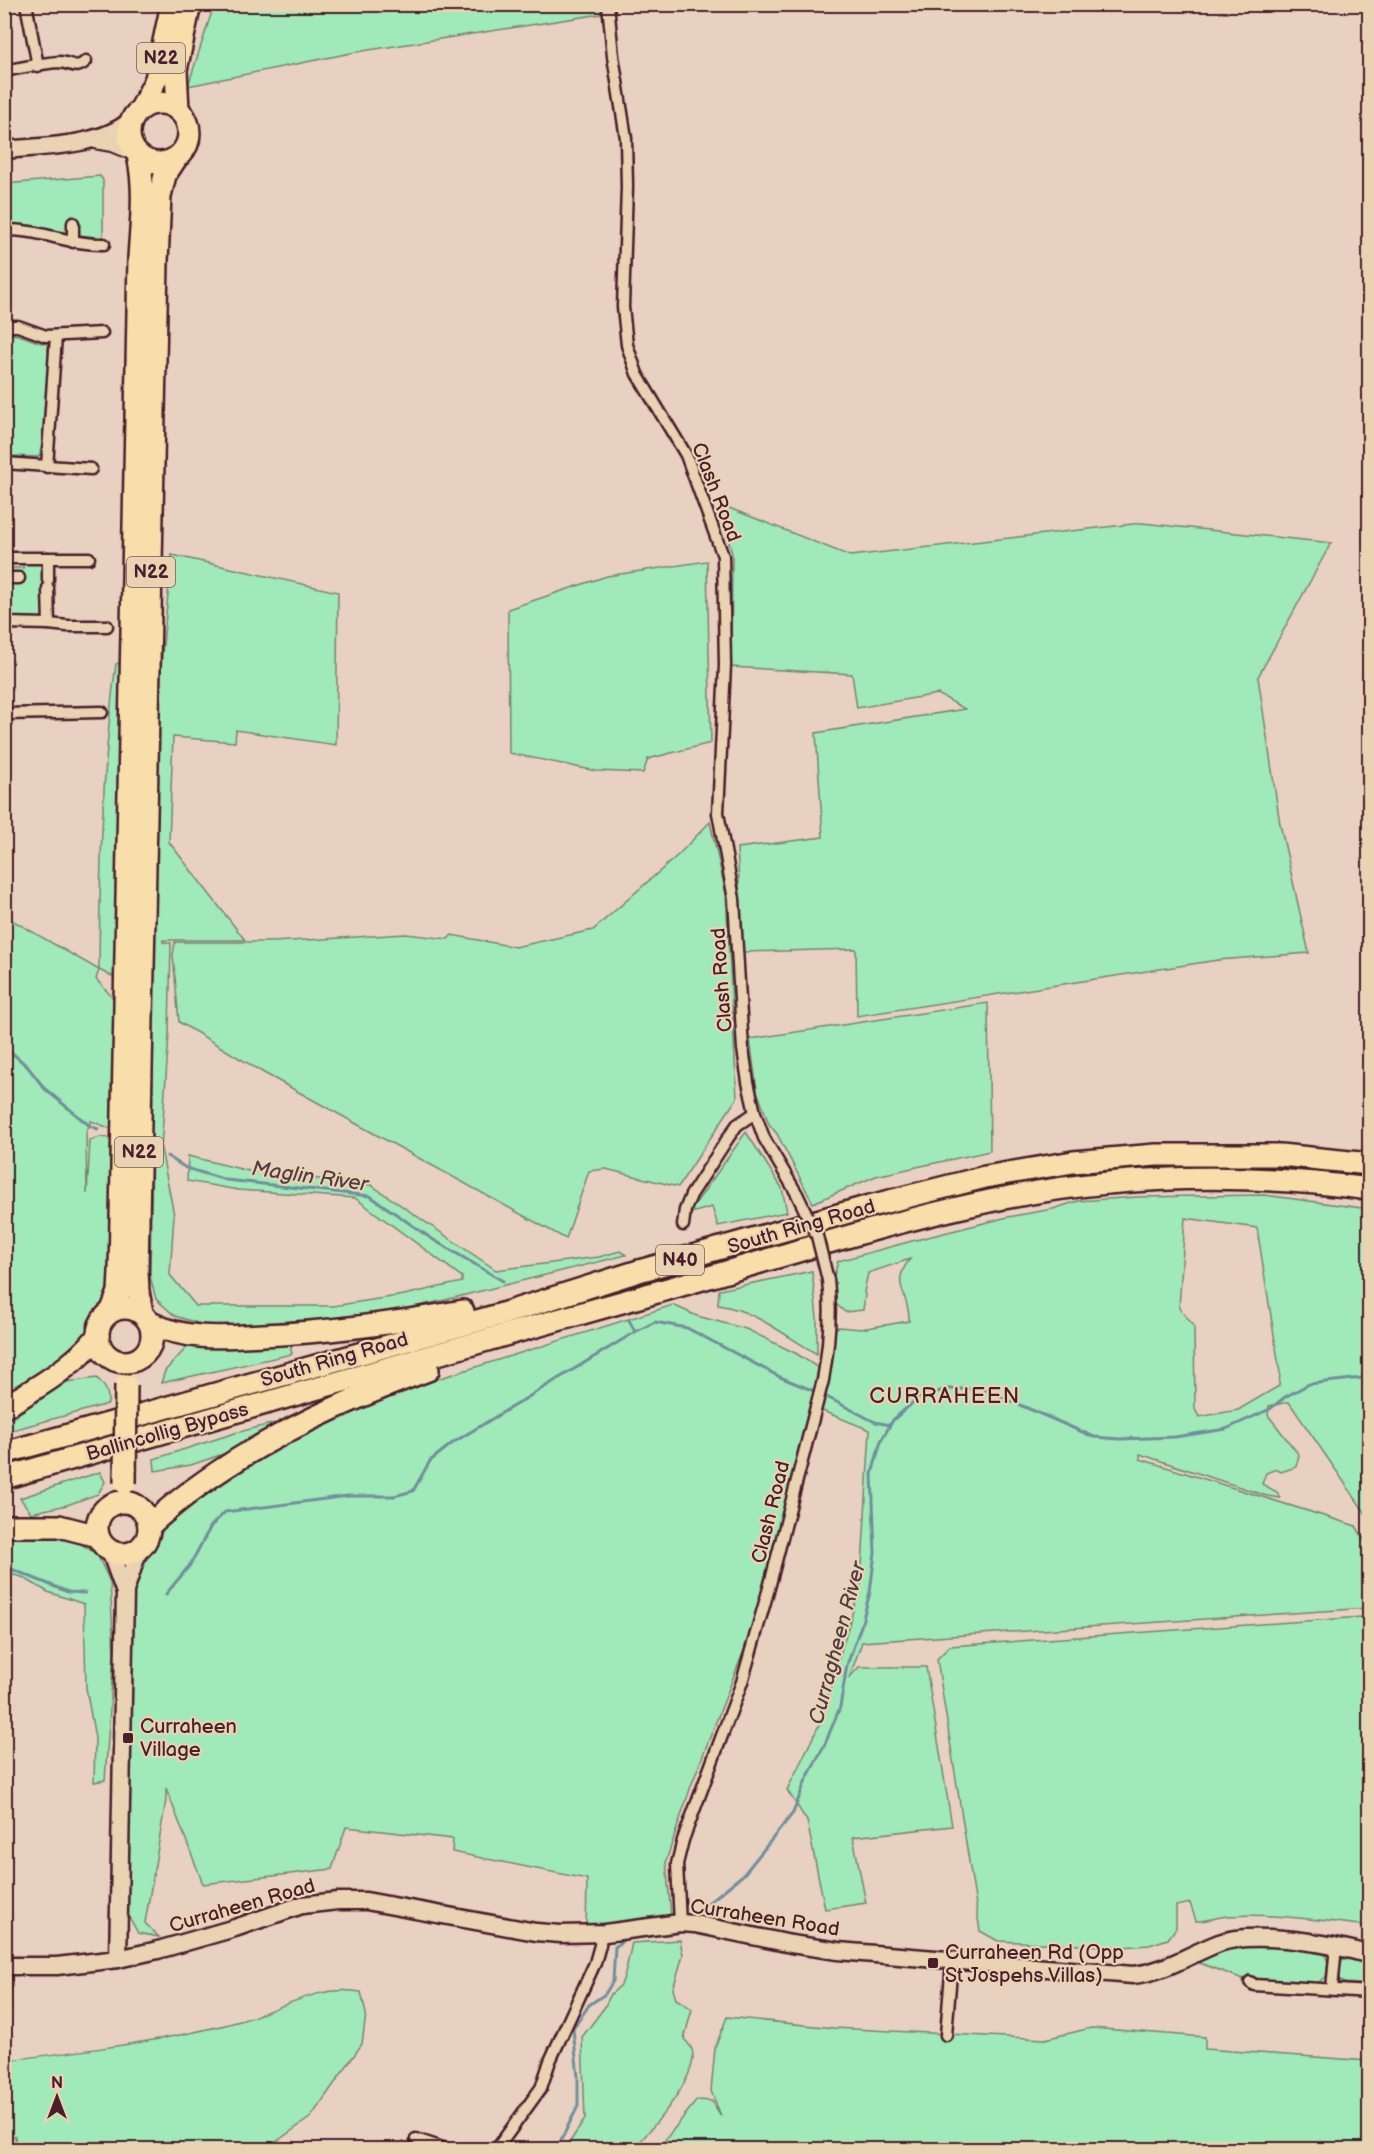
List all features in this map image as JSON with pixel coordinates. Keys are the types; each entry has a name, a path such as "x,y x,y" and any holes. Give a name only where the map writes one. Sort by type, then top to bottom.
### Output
{"highway":[{"name":"N22","path":"4,1407 56,1374 87,1349 98,1336 101,1321 112,1310 119,1292 139,270 143,194 143,177 128,136 136,114 156,79 172,4"},
{"name":"N22","path":"126,1385 132,1369 150,1347 153,1339 138,1292 137,1271 157,261 160,196 165,176 184,150 189,133 188,124 178,110 176,69 190,4"},
{"path":"136,114 149,104 159,103 178,110"},
{"path":"136,153 145,160 162,163 177,157"},
{"name":"South Ring Road","path":"4,1453 502,1314 639,1271 948,1185 1042,1167 1114,1157 1208,1154 1316,1158 1370,1164"},
{"name":"South Ring Road","path":"642,1297 954,1208 1061,1188 1166,1178 1221,1178 1278,1179 1370,1189"},
{"path":"112,1310 128,1307 167,1332 200,1336 244,1336 340,1330 465,1311 639,1271"},
{"path":"144,1517 186,1495 279,1436 342,1403 431,1369 642,1297"},
{"name":"Ballincollig Bypass","path":"4,1478 642,1297"},
{"name":"N22","path":"98,1336 104,1351 117,1361 126,1385 125,1482 120,1496 102,1513 97,1528 104,1543"},
{"path":"117,1361 132,1361 140,1358"},
{"name":"N22","path":"125,1482 130,1495 144,1517"},
{"path":"4,1526 59,1526 104,1543 125,1554 139,1549 148,1534 144,1517 131,1503 114,1504"}],"street":[{"path":"26,4 38,66"},
{"name":"Clash Road","path":"608,4 613,56 626,138 627,187 623,307 627,345 637,374 686,456 723,556 725,665 718,813 734,899 747,1082 755,1113 772,1154 797,1194 817,1236 828,1280 831,1318 823,1380 770,1588 742,1684 683,1840 677,1864 687,1924"},
{"path":"4,71 60,62 73,67 86,61"},
{"path":"95,140 110,134 136,114"},
{"path":"4,150 95,140 114,143 136,153"},
{"path":"73,223 73,242"},
{"path":"4,230 30,231 73,242 104,244"},
{"path":"4,326 18,326 42,336 102,333"},
{"path":"46,467 56,336"},
{"path":"4,463 91,469"},
{"path":"4,558 89,558"},
{"path":"48,558 49,624"},
{"path":"4,578 19,578"},
{"path":"4,623 49,624 67,627 108,626"},
{"path":"4,714 102,712"},
{"path":"683,1225 685,1210 691,1195 737,1125 755,1113"},
{"path":"104,1543 125,1591"},
{"path":"118,1959 125,1591 139,1549"},
{"name":"Curraheen Road","path":"4,1966 57,1966 118,1959 191,1941 302,1905 338,1900 366,1900 536,1932 601,1933 687,1924 829,1950 1133,1975 1148,1974 1163,1969 1197,1952 1235,1938 1292,1940 1336,1946 1370,1955"},
{"path":"496,2150 541,2088 550,2061 595,1963 601,1933"},
{"path":"1332,1989 1336,1946"},
{"path":"946,2035 952,1961"},
{"path":"1250,1982 1254,1985 1370,1992"},
{"path":"416,2139 449,2150"}],"green space":[{"path":"601,4 601,14 356,52 188,86 214,5"},
{"path":"100,176 103,180 103,240 79,238 69,230 63,235 5,226 4,184"},
{"path":"4,330 9,330 9,334 48,344 48,352 52,352 44,448 41,448 38,457 14,456 14,459 5,459"},
{"path":"719,504 850,556 1142,523 1331,543 1258,677 1280,824 1309,953 1218,960 857,1016 856,949 743,952 737,848 823,837 816,733 965,709 938,694 857,708 852,674 731,667 732,554"},
{"path":"172,555 338,592 336,745 236,730 235,742 173,737 169,842 245,940 163,940 163,942 171,943 169,1034 161,1149 174,1215 170,1275 196,1306 333,1306 404,1295 462,1282 462,1277 355,1198 238,1190 187,1181 188,1156 249,1171 371,1185 496,1270 599,1257 620,1251 626,1255 445,1300 378,1315 318,1324 207,1326 175,1316 156,1299 150,1276 158,728 162,654"},
{"path":"9,561 10,568 23,568 23,561 36,562 43,566 44,613 41,618 26,619 7,615 5,589 10,583 5,563"},
{"path":"707,561 711,743 648,759 643,773 596,771 509,753 508,609 607,576"},
{"path":"121,662 123,708 116,978 99,970 105,778 116,664"},
{"path":"710,822 726,894 737,1098 678,1187 606,1169 589,1171 566,1239 264,1073 179,1022 173,955 175,942 273,942 406,934 448,939 452,935 515,947 593,930 678,855"},
{"path":"5,916 99,970 96,979 114,999 114,1130 91,1121 86,1133 87,1194 90,1140 100,1137 112,1138 109,1282 100,1311 80,1340 51,1366 5,1398"},
{"path":"988,1003 990,1151 876,1176 813,1203 777,1134 769,1124 757,1091 750,1039"},
{"path":"746,1132 782,1188 787,1212 718,1226 712,1207 688,1214"},
{"path":"1264,1195 1369,1209 1369,1514 1366,1514 1289,1402 1269,1406 1268,1415 1299,1455 1296,1467 1281,1472 1276,1469 1266,1473 1262,1484 1277,1492 1280,1498 1267,1496 1140,1454 1140,1459 1356,1526 1369,1548 1369,1608 862,1642 849,1678 859,1667 926,1667 952,1826 853,1837 866,1903 825,1909 807,1821 787,1790 820,1723 861,1583 870,1430 820,1410 834,1331 838,1327 861,1329 909,1321 901,1276 910,1259 868,1273 863,1310 845,1312 836,1304 834,1276 838,1261 1078,1201 1137,1197","holes":["1185,1218 1257,1228 1280,1373 1279,1386 1238,1410 1199,1417 1195,1409 1194,1326 1179,1308"]},
{"path":"812,1271 817,1318 817,1354 745,1312 718,1305 719,1290"},
{"path":"673,1305 697,1316 746,1329 797,1354 820,1369 753,1627 691,1786 666,1861 671,1916 586,1929 587,1879 452,1852 453,1839 346,1827 332,1869 203,1884 166,1788 166,1800 145,1923 159,1937 138,1933 127,1913 132,1584 139,1568 154,1551 165,1525 233,1471 358,1404"},
{"path":"290,1344 292,1354 161,1383 165,1371 188,1346"},
{"path":"97,1378 106,1390 108,1404 5,1432 5,1423 66,1382"},
{"path":"275,1423 232,1451 191,1465 155,1471 154,1459 235,1433"},
{"path":"100,1472 105,1482 98,1494 67,1505 31,1513 20,1498"},
{"path":"46,1533 70,1537 97,1554 110,1582 114,1653 105,1780 94,1782 95,1738 86,1688 84,1604 48,1592 22,1577 5,1573 4,1535"},
{"path":"1370,1618 1369,1926 1263,1916 1228,1916 1196,1921 1190,1903 1176,1906 1176,1928 1168,1939 1149,1945 1122,1947 998,1941 980,1931 937,1659 950,1646"},
{"path":"680,1940 683,1955 673,1989 676,1999 692,2009 684,2039 689,2044 693,2061 682,2088 634,2149 565,2149 585,2119 582,2037 604,2008 611,1994 621,1985 632,1943"},
{"path":"1244,1942 1319,1948 1325,1954 1327,1961 1326,1977 1317,1983 1260,1980 1249,1974 1243,1979 1194,1961"},
{"path":"1347,1956 1369,1960 1369,1985 1345,1983 1340,1980 1340,1962"},
{"path":"12,1970 8,2060 119,2046 185,2034 243,2020 315,1994 345,1990 361,1992 366,2014 362,2044 311,2117 266,2149 16,2150 15,2136 5,2137 4,1997"},
{"path":"727,2017 834,2028 1045,2039 1091,2028 1205,2037 1205,2049 1369,2061 1369,2149 657,2150 697,2100 712,2101 721,2116 711,2091 715,2048"}],"waterway":[{"name":"Maglin River","path":"4,1046 27,1066 45,1089 90,1126 98,1129"},
{"name":"Maglin River","path":"167,1156 186,1168 226,1180 370,1196 432,1239 503,1281"},
{"name":"Maglin River","path":"629,1320 635,1332 655,1322 687,1328 780,1377 814,1391"},
{"path":"166,1594 190,1565 211,1526 225,1512 348,1496 394,1496 413,1491 430,1461 454,1442 635,1332"},
{"name":"Curragheen River","path":"691,1917 744,1874 793,1813 805,1782 825,1744 840,1707 847,1665 870,1592 875,1553 872,1474 881,1441 893,1420 918,1398 947,1389 983,1389 1094,1437 1120,1439 1175,1437 1226,1429 1270,1409 1285,1397 1309,1384 1370,1377"},
{"name":"Maglin River","path":"823,1395 875,1422 890,1425"},
{"path":"4,1566 68,1592 85,1593"},
{"name":"Curragheen River","path":"635,1937 678,1933 681,1930"},
{"name":"Curragheen River","path":"556,2150 578,2106 578,2077 573,2029 589,2005 605,1994 613,1981 615,1947 626,1938"}],"place":[{"name":"Curraheen Village","path":"128,1738"},
{"name":"Curraheen Rd (Opp St Jospehs Villas)","path":"933,1963"}],"district":[{"name":"CURRAHEEN","path":"945,1395"}]}
